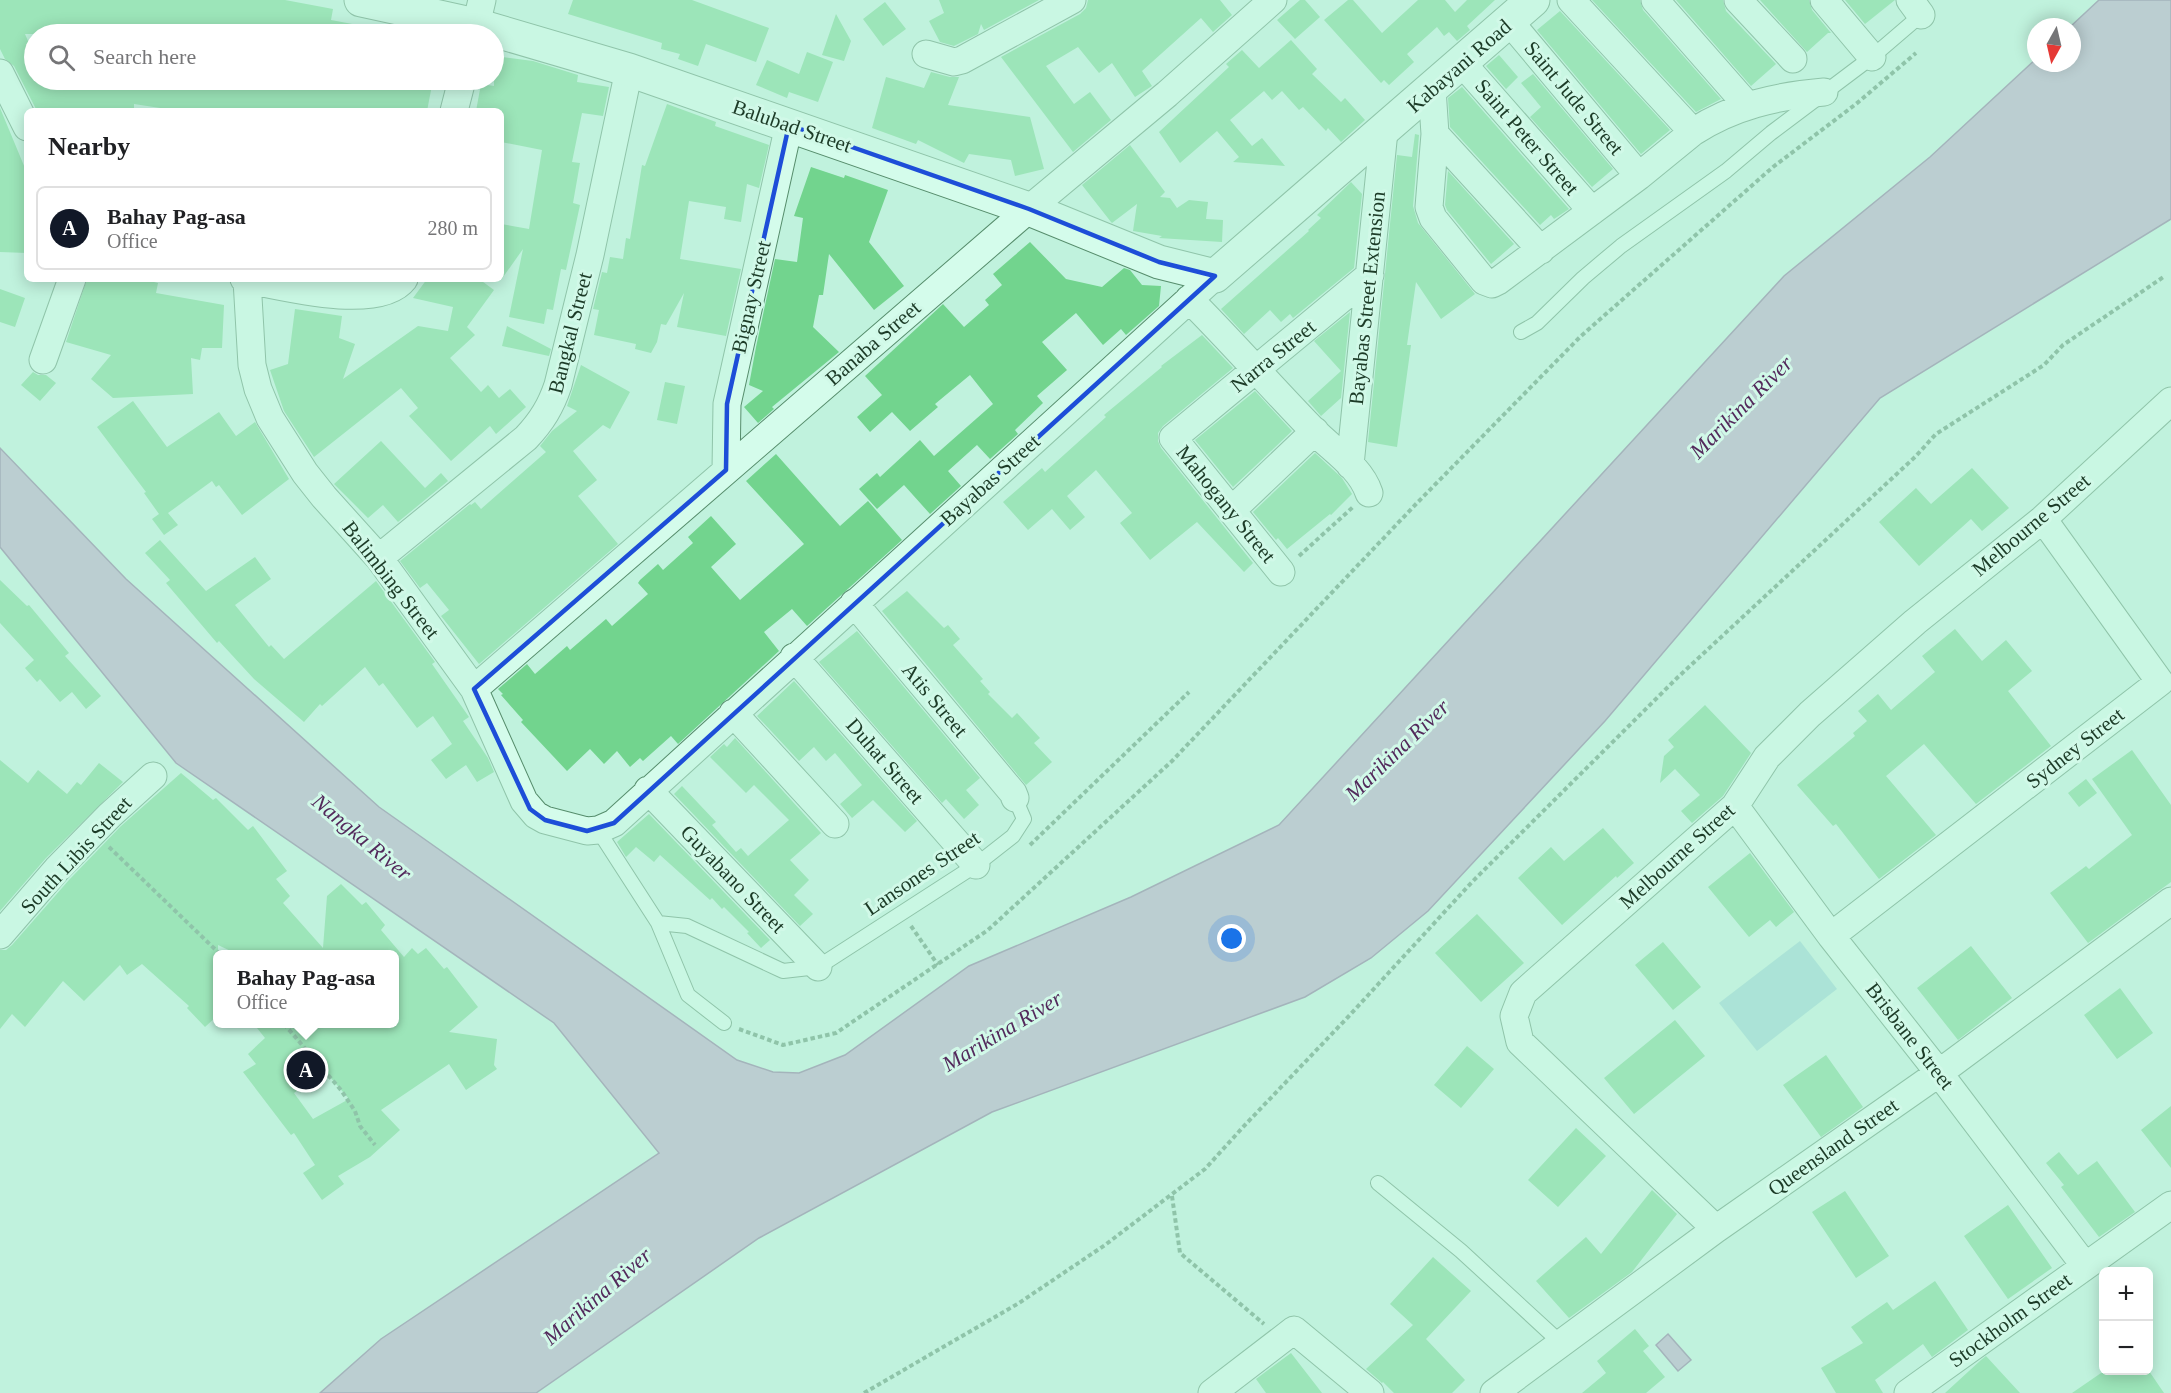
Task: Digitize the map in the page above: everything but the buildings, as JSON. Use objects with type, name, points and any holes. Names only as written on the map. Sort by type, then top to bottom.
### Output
[{"type":"street","name":"Balubad Street","points":[[361,0],[478,20]]},
{"type":"street","points":[[926,54],[954,62],[962,60],[1072,0]]},
{"type":"street","name":"Banaba Street","points":[[474,689],[1029,209],[1167,94],[1273,0]]},
{"type":"street","name":"Kabayani Road","points":[[1384,131],[1533,0]]},
{"type":"street","points":[[1571,0],[1693,132]]},
{"type":"street","points":[[1654,0],[1748,105]]},
{"type":"street","points":[[1738,0],[1793,59]]},
{"type":"street","points":[[1824,0],[1872,57]]},
{"type":"street","name":"Saint Jude Street","points":[[1509,21],[1639,176]]},
{"type":"street","name":"Balubad Street","points":[[504,29],[1029,209],[1159,262],[1215,276]]},
{"type":"street","name":"Saint Peter Street","points":[[1462,63],[1592,211]]},
{"type":"street","name":"Bangkal Street","points":[[379,558],[526,438],[541,422],[551,404],[590,255],[629,70]]},
{"type":"street","points":[[0,73],[24,121]]},
{"type":"street","points":[[1432,89],[1435,134],[1429,190],[1433,218],[1484,281],[1492,284],[1541,250],[1715,117],[1748,105],[1793,95],[1824,92]]},
{"type":"street","points":[[455,108],[459,90]]},
{"type":"street","name":"Bignay Street","points":[[726,470],[727,404],[789,125]]},
{"type":"street","name":"Bayabas Street Extension","points":[[1350,465],[1384,131]]},
{"type":"street","name":"Bayabas Street","points":[[598,830],[614,823],[1189,299],[1384,131]]},
{"type":"street","points":[[1435,134],[1541,250]]},
{"type":"street","name":"Narra Street","points":[[1174,436],[1370,275]]},
{"type":"street","points":[[43,360],[71,282]]},
{"type":"street","name":"Balimbing Street","points":[[245,282],[252,365],[258,389],[270,418],[305,473],[379,558],[474,689],[518,788],[530,809],[545,820],[587,831],[598,830]]},
{"type":"street","points":[[262,282],[339,296],[359,297],[387,291],[400,282]]},
{"type":"street","points":[[1189,299],[1350,465],[1366,484],[1369,493]]},
{"type":"street","name":"Melbourne Street","points":[[1716,1229],[1520,1042],[1514,1016],[1523,993],[1735,806],[1767,757],[1810,714],[1915,622],[2043,519],[2171,401]]},
{"type":"street","points":[[1232,510],[1315,431]]},
{"type":"street","name":"Mahogany Street","points":[[1174,436],[1174,441],[1281,572]]},
{"type":"street","name":"Sydney Street","points":[[1831,936],[2160,682],[2043,519]]},
{"type":"street","name":"Atis Street","points":[[854,603],[1015,798]]},
{"type":"street","name":"Duhat Street","points":[[794,657],[976,865]]},
{"type":"street","points":[[733,713],[835,824]]},
{"type":"street","name":"South Libis Street","points":[[0,935],[57,869],[153,776]]},
{"type":"street","name":"Guyabano Street","points":[[648,790],[818,968]]},
{"type":"street","name":"Brisbane Street","points":[[1735,806],[1831,936],[1939,1073],[2085,1266]]},
{"type":"street","name":"Queensland Street","points":[[1494,1393],[1716,1229],[1939,1073],[2171,901]]},
{"type":"street","name":"Stockholm Street","points":[[1908,1393],[2171,1205]]},
{"type":"street","points":[[1212,1393],[1294,1330],[1370,1393]]},
{"type":"lane","points":[[1521,332],[1537,322],[1583,278],[1622,246],[1726,171],[1771,133],[1872,57],[1918,5]]},
{"type":"lane","name":"Lansones Street","points":[[818,968],[976,865],[1013,836],[1024,819],[1015,798]]},
{"type":"lane","points":[[598,830],[658,923],[688,995],[724,1023]]},
{"type":"lane","points":[[658,923],[687,926],[783,971],[818,968]]},
{"type":"lane","points":[[1378,1183],[1461,1251],[1562,1344]]},
{"type":"path","points":[[724,1023],[783,1046],[836,1033],[988,930],[1172,761],[1416,504],[1581,336],[1773,167],[1864,98],[1916,53]]},
{"type":"path","points":[[864,1393],[1019,1303],[1105,1245],[1205,1169],[1480,874],[1677,678],[1915,457],[1936,434],[2044,366],[2063,345],[2165,276]]},
{"type":"path","points":[[1281,572],[1369,493]]},
{"type":"path","points":[[1022,852],[1190,692]]},
{"type":"path","points":[[94,832],[216,950]]},
{"type":"path","points":[[902,913],[938,965]]},
{"type":"path","points":[[288,1028],[341,1090],[356,1111],[360,1126],[375,1145]]},
{"type":"path","points":[[1172,1196],[1180,1253],[1283,1340]]},
{"type":"highlighted area","points":[[789,125],[1029,209],[1159,262],[1215,276],[614,823],[587,831],[545,820],[530,809],[474,689],[726,470],[727,404]]},
{"type":"shaded area","points":[[1800,941],[1837,989],[1757,1051],[1719,1003]]},
{"type":"water","points":[[2099,0],[2171,0],[2171,219],[1880,398],[1605,721],[1428,911],[1371,958],[1305,997],[992,1112],[759,1238],[536,1393],[320,1393],[381,1339],[659,1153],[554,1023],[176,763],[0,547],[0,448],[126,579],[379,807],[737,1060],[773,1072],[799,1073],[845,1055],[969,966],[1131,897],[1279,825],[1784,276],[1930,157],[2027,67],[2027,72],[2081,72],[2080,18]]},
{"type":"water","points":[[1668,1334],[1691,1360],[1678,1371],[1656,1345]]},
{"type":"place","name":"Bahay Pag-asa","points":[[306,1070]]},
{"type":"water label","name":"Marikina River","points":[[1741,407]]},
{"type":"water label","name":"Marikina River","points":[[1397,750]]},
{"type":"water label","name":"Nangka River","points":[[362,837]]},
{"type":"water label","name":"Marikina River","points":[[1002,1031]]},
{"type":"water label","name":"Marikina River","points":[[597,1296]]}]
